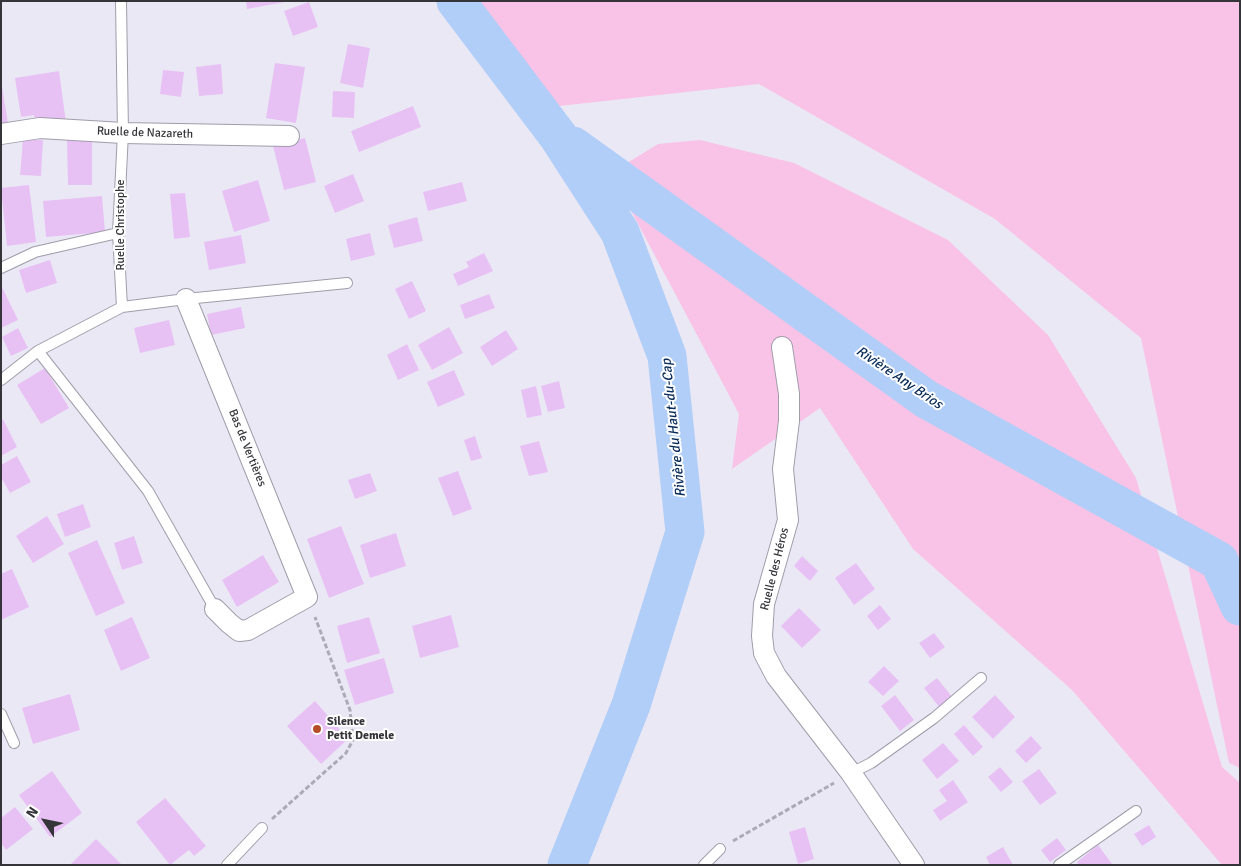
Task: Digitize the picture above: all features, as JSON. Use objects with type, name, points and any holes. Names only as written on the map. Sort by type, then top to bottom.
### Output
[{"type":"street","name":"Ruelle de Nazareth","points":[[1,134],[40,128],[123,133],[289,136]]},
{"type":"street","name":"Bas de Vertières","points":[[186,298],[308,597]]},
{"type":"street","name":"Ruelle des Héros","points":[[782,347],[789,394],[789,421],[783,469],[788,520],[764,604],[762,636],[764,653],[776,676],[851,773],[914,865]]},
{"type":"street","points":[[215,609],[239,630],[248,630],[308,597]]},
{"type":"lane","name":"Ruelle Christophe","points":[[121,1],[123,133],[118,233],[122,307]]},
{"type":"lane","points":[[1,268],[35,252],[118,233]]},
{"type":"lane","points":[[1,380],[38,351],[122,307],[186,298],[347,283]]},
{"type":"lane","points":[[38,351],[148,491],[215,609]]},
{"type":"lane","points":[[851,773],[871,763],[934,718],[981,678]]},
{"type":"lane","points":[[1,714],[14,743]]},
{"type":"lane","points":[[1059,865],[1136,811]]},
{"type":"lane","points":[[227,865],[262,828]]},
{"type":"lane","points":[[704,865],[720,849]]},
{"type":"path","points":[[262,828],[346,753],[352,740],[350,710],[308,597]]},
{"type":"path","points":[[720,849],[851,773]]},
{"type":"shaded area","points":[[464,1],[1240,1],[1240,768],[1229,763],[1141,338],[995,219],[759,84],[559,106],[522,83]]},
{"type":"shaded area","points":[[700,140],[794,163],[948,240],[1048,335],[1136,478],[1222,767],[1240,783],[1240,865],[1222,865],[1072,690],[913,549],[820,408],[732,469],[739,414],[619,188],[627,163],[658,144]]},
{"type":"building","points":[[246,1],[285,1],[285,2],[247,9]]},
{"type":"building","points":[[309,2],[318,27],[293,36],[284,11]]},
{"type":"building","points":[[348,44],[370,48],[363,88],[340,83]]},
{"type":"building","points":[[275,63],[305,67],[296,123],[266,118]]},
{"type":"building","points":[[221,64],[223,94],[199,96],[196,67]]},
{"type":"building","points":[[163,70],[184,72],[181,97],[160,94]]},
{"type":"building","points":[[59,71],[66,123],[36,127],[34,115],[21,117],[15,78]]},
{"type":"building","points":[[1,87],[8,123],[1,124]]},
{"type":"building","points":[[333,91],[355,92],[354,118],[332,117]]},
{"type":"building","points":[[413,106],[421,127],[359,152],[351,131]]},
{"type":"building","points":[[305,138],[316,182],[284,190],[273,146]]},
{"type":"building","points":[[23,139],[43,140],[41,176],[20,175]]},
{"type":"building","points":[[67,140],[92,140],[92,185],[68,185]]},
{"type":"building","points":[[353,174],[364,201],[335,213],[324,186]]},
{"type":"building","points":[[258,180],[270,221],[234,232],[222,191]]},
{"type":"building","points":[[462,182],[467,201],[428,211],[423,192]]},
{"type":"building","points":[[29,185],[36,242],[7,246],[1,188]]},
{"type":"building","points":[[185,193],[190,237],[174,239],[170,194]]},
{"type":"building","points":[[102,196],[105,232],[46,237],[43,201]]},
{"type":"building","points":[[417,217],[423,241],[394,248],[388,225]]},
{"type":"building","points":[[370,233],[375,255],[351,261],[346,239]]},
{"type":"building","points":[[241,235],[246,263],[209,270],[204,242]]},
{"type":"building","points":[[484,253],[493,271],[458,286],[453,274],[469,267],[466,262]]},
{"type":"building","points":[[50,260],[57,283],[26,293],[19,270]]},
{"type":"building","points":[[412,281],[426,311],[409,319],[395,289]]},
{"type":"building","points":[[1,285],[18,320],[1,328]]},
{"type":"building","points":[[489,294],[495,308],[465,319],[460,305]]},
{"type":"building","points":[[241,307],[245,328],[211,335],[207,314]]},
{"type":"building","points":[[169,320],[175,345],[140,353],[134,328]]},
{"type":"building","points":[[449,327],[463,353],[432,370],[418,345]]},
{"type":"building","points":[[18,328],[28,348],[11,356],[2,337]]},
{"type":"building","points":[[506,330],[518,349],[492,366],[480,347]]},
{"type":"building","points":[[407,344],[419,370],[398,380],[387,355]]},
{"type":"building","points":[[45,368],[69,408],[41,424],[17,385]]},
{"type":"building","points":[[454,370],[465,395],[438,407],[427,382]]},
{"type":"building","points":[[559,381],[565,408],[548,412],[541,386]]},
{"type":"building","points":[[536,386],[542,415],[527,418],[521,390]]},
{"type":"building","points":[[3,419],[17,447],[1,456],[1,420]]},
{"type":"building","points":[[475,436],[482,458],[471,461],[464,440]]},
{"type":"building","points":[[539,441],[548,472],[529,476],[520,446]]},
{"type":"building","points":[[17,456],[31,482],[10,493],[1,477],[1,465]]},
{"type":"building","points":[[458,471],[472,509],[453,516],[438,478]]},
{"type":"building","points":[[370,473],[377,491],[355,499],[348,480]]},
{"type":"building","points":[[83,504],[91,527],[65,537],[57,514]]},
{"type":"building","points":[[47,516],[64,544],[33,563],[16,536]]},
{"type":"building","points":[[341,526],[364,584],[329,598],[307,539]]},
{"type":"building","points":[[396,533],[406,566],[370,578],[360,545]]},
{"type":"building","points":[[134,536],[143,563],[122,570],[114,543]]},
{"type":"building","points":[[97,540],[125,603],[96,616],[68,553]]},
{"type":"building","points":[[263,555],[279,582],[237,607],[222,580]]},
{"type":"building","points":[[802,556],[818,571],[810,581],[794,566]]},
{"type":"building","points":[[856,563],[875,589],[854,605],[835,578]]},
{"type":"building","points":[[12,569],[29,607],[1,620],[1,574]]},
{"type":"building","points":[[880,605],[891,619],[878,630],[867,616]]},
{"type":"building","points":[[799,608],[821,630],[802,648],[781,626]]},
{"type":"building","points":[[451,615],[459,647],[420,658],[412,626]]},
{"type":"building","points":[[132,617],[150,658],[121,671],[104,630]]},
{"type":"building","points":[[369,617],[380,653],[347,663],[337,626]]},
{"type":"building","points":[[934,633],[945,647],[930,658],[919,643]]},
{"type":"building","points":[[384,658],[394,693],[355,705],[344,670]]},
{"type":"building","points":[[884,666],[899,681],[883,696],[868,682]]},
{"type":"building","points":[[937,678],[953,698],[940,708],[924,688]]},
{"type":"building","points":[[70,694],[80,730],[33,744],[22,708]]},
{"type":"building","points":[[895,695],[914,720],[900,731],[881,706]]},
{"type":"building","points":[[995,695],[1015,717],[993,739],[972,717]]},
{"type":"building","points":[[315,701],[348,739],[321,764],[287,726]]},
{"type":"building","points":[[964,725],[983,747],[973,756],[954,734]]},
{"type":"building","points":[[1031,736],[1042,748],[1026,763],[1015,751]]},
{"type":"building","points":[[943,743],[959,761],[937,779],[922,760]]},
{"type":"building","points":[[1000,767],[1013,782],[1001,792],[988,777]]},
{"type":"building","points":[[1039,769],[1057,793],[1040,805],[1022,781]]},
{"type":"building","points":[[52,771],[82,813],[50,837],[19,795]]},
{"type":"building","points":[[953,780],[968,802],[940,821],[933,810],[947,801],[939,790]]},
{"type":"building","points":[[165,798],[206,846],[194,856],[189,850],[170,865],[136,822]]},
{"type":"building","points":[[15,807],[33,829],[6,850],[1,843],[1,818]]},
{"type":"building","points":[[1149,825],[1156,837],[1142,846],[1134,834]]},
{"type":"building","points":[[805,827],[814,859],[798,864],[789,832]]},
{"type":"building","points":[[1057,838],[1066,850],[1050,862],[1041,850]]},
{"type":"building","points":[[96,839],[122,865],[70,865]]},
{"type":"building","points":[[1098,845],[1112,864],[1079,865],[1077,862]]},
{"type":"building","points":[[1003,847],[1013,865],[990,865],[986,857]]},
{"type":"waterway","name":"Rivière du Haut-du-Cap","points":[[456,1],[558,136],[620,232],[667,356],[685,532],[631,705],[567,865]]},
{"type":"waterway","name":"Rivière Any Brios","points":[[573,146],[926,399],[1219,561],[1240,606]]},
{"type":"place","name":"Silence Petit Demele","points":[[317,729]]}]
